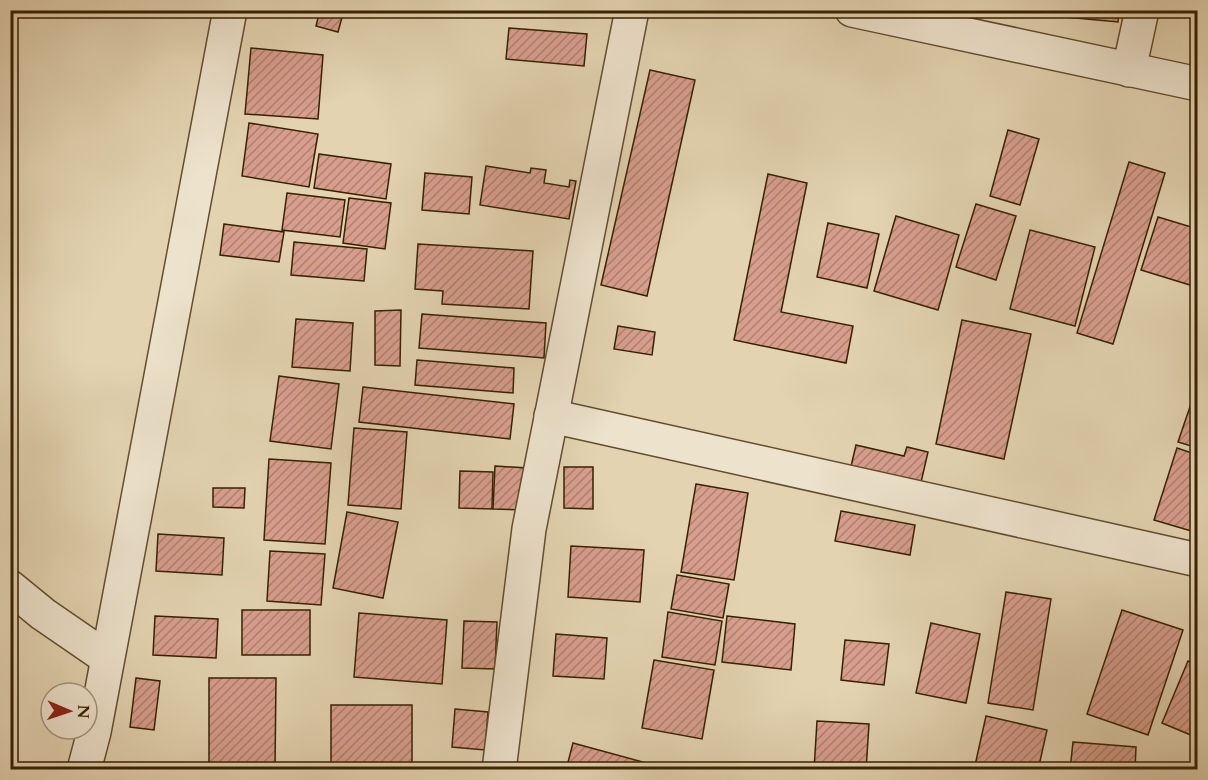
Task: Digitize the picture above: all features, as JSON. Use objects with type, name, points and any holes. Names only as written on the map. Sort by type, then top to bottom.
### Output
[{"type":"street","points":[[84,770],[94,732],[230,10]]},
{"type":"street","points":[[500,770],[530,529],[632,10]]},
{"type":"street","points":[[852,10],[1197,84]]},
{"type":"street","points":[[1129,70],[1142,10]]},
{"type":"street","points":[[551,416],[1197,560]]},
{"type":"street","points":[[10,587],[43,614],[107,658]]},
{"type":"building","points":[[320,10],[344,10],[338,32],[316,26]]},
{"type":"building","points":[[979,10],[1007,10],[1007,17],[979,16]]},
{"type":"building","points":[[1033,10],[1072,12],[1072,10],[1119,10],[1118,22],[1033,14]]},
{"type":"building","points":[[509,28],[587,34],[584,66],[506,59]]},
{"type":"building","points":[[251,48],[323,55],[318,119],[245,114]]},
{"type":"building","points":[[650,70],[695,80],[647,296],[601,285]]},
{"type":"building","points":[[249,123],[318,134],[309,187],[242,176]]},
{"type":"building","points":[[1008,130],[1039,139],[1020,205],[990,196]]},
{"type":"building","points":[[319,154],[391,164],[386,199],[314,188]]},
{"type":"building","points":[[1129,162],[1165,173],[1113,344],[1077,333]]},
{"type":"building","points":[[486,166],[530,173],[531,168],[546,170],[544,183],[569,187],[570,180],[576,181],[569,219],[480,205]]},
{"type":"building","points":[[425,173],[472,177],[469,214],[422,210]]},
{"type":"building","points":[[768,174],[807,183],[781,312],[853,326],[846,363],[734,340]]},
{"type":"building","points":[[287,193],[345,200],[340,237],[282,230]]},
{"type":"building","points":[[349,198],[391,203],[385,249],[343,243]]},
{"type":"building","points":[[976,204],[1016,216],[996,280],[956,267]]},
{"type":"building","points":[[896,216],[959,235],[938,310],[874,291]]},
{"type":"building","points":[[1158,217],[1198,229],[1198,262],[1190,285],[1141,270]]},
{"type":"building","points":[[828,223],[879,234],[867,288],[817,277]]},
{"type":"building","points":[[224,224],[284,232],[279,262],[220,255]]},
{"type":"building","points":[[1030,230],[1095,247],[1075,326],[1010,309]]},
{"type":"building","points":[[294,242],[367,249],[364,281],[291,275]]},
{"type":"building","points":[[418,244],[533,251],[529,309],[442,304],[443,291],[415,289]]},
{"type":"building","points":[[401,310],[400,366],[375,365],[375,311]]},
{"type":"building","points":[[422,314],[546,323],[544,358],[419,348]]},
{"type":"building","points":[[296,319],[353,323],[350,371],[292,367]]},
{"type":"building","points":[[962,320],[1031,334],[1004,459],[936,444]]},
{"type":"building","points":[[618,326],[655,332],[652,355],[614,349]]},
{"type":"building","points":[[417,360],[514,368],[513,393],[415,385]]},
{"type":"building","points":[[279,376],[339,384],[331,449],[270,441]]},
{"type":"building","points":[[363,387],[514,404],[510,439],[359,422]]},
{"type":"building","points":[[1194,395],[1198,396],[1198,448],[1178,442]]},
{"type":"building","points":[[354,428],[407,432],[401,509],[348,505]]},
{"type":"building","points":[[856,445],[904,456],[907,447],[928,452],[919,491],[849,475]]},
{"type":"building","points":[[1177,448],[1198,455],[1198,533],[1154,520]]},
{"type":"building","points":[[269,459],[331,463],[325,544],[264,540]]},
{"type":"building","points":[[495,466],[528,468],[526,510],[493,509]]},
{"type":"building","points":[[564,467],[593,467],[593,509],[564,508]]},
{"type":"building","points":[[460,471],[493,472],[492,509],[459,508]]},
{"type":"building","points":[[696,484],[748,493],[734,580],[681,572]]},
{"type":"building","points":[[213,488],[245,488],[244,508],[213,507]]},
{"type":"building","points":[[841,511],[915,525],[910,555],[835,541]]},
{"type":"building","points":[[347,512],[398,522],[383,598],[333,588]]},
{"type":"building","points":[[158,534],[224,538],[222,575],[156,571]]},
{"type":"building","points":[[571,546],[644,550],[640,602],[568,597]]},
{"type":"building","points":[[270,551],[325,554],[321,605],[267,601]]},
{"type":"building","points":[[677,575],[729,584],[723,618],[671,609]]},
{"type":"building","points":[[1006,592],[1051,599],[1033,710],[988,703]]},
{"type":"building","points":[[242,610],[310,610],[310,655],[242,655]]},
{"type":"building","points":[[1122,610],[1183,630],[1148,735],[1087,714]]},
{"type":"building","points":[[668,612],[722,621],[715,665],[662,657]]},
{"type":"building","points":[[359,613],[447,620],[442,684],[354,677]]},
{"type":"building","points":[[155,616],[218,619],[216,658],[153,655]]},
{"type":"building","points":[[727,616],[795,624],[791,670],[722,662]]},
{"type":"building","points":[[464,621],[497,622],[495,669],[462,668]]},
{"type":"building","points":[[931,623],[980,634],[966,703],[916,693]]},
{"type":"building","points":[[556,634],[607,638],[604,679],[553,676]]},
{"type":"building","points":[[845,640],[889,644],[884,685],[841,680]]},
{"type":"building","points":[[654,660],[714,670],[702,739],[642,728]]},
{"type":"building","points":[[1188,661],[1198,665],[1198,738],[1162,723]]},
{"type":"building","points":[[136,678],[160,681],[154,730],[130,727]]},
{"type":"building","points":[[209,678],[276,678],[275,770],[209,770]]},
{"type":"building","points":[[331,705],[412,705],[412,768],[331,769]]},
{"type":"building","points":[[455,709],[488,712],[485,750],[452,747]]},
{"type":"building","points":[[986,716],[1047,730],[1038,770],[974,770]]},
{"type":"building","points":[[817,721],[869,724],[866,770],[814,770]]},
{"type":"building","points":[[1073,742],[1136,747],[1135,770],[1070,770]]},
{"type":"building","points":[[573,743],[672,770],[566,770]]}]
